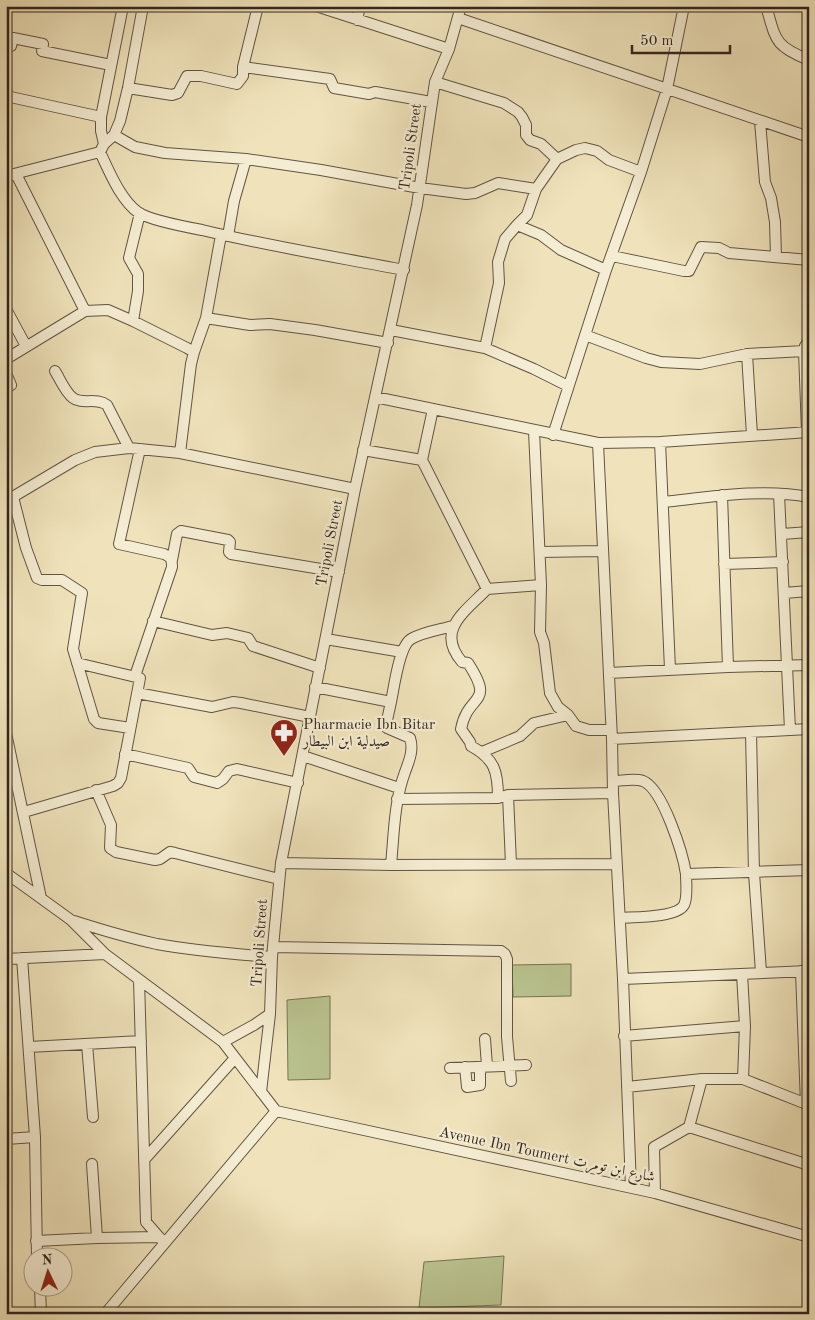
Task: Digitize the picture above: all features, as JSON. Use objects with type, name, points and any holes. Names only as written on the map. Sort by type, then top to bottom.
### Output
[{"type":"street","points":[[123,6],[101,117],[102,148],[112,178],[124,196],[140,213],[173,224],[225,236],[404,270]]},
{"type":"street","points":[[128,88],[172,95],[178,93],[187,76],[201,76],[237,84],[243,76],[243,67],[258,6]]},
{"type":"street","points":[[316,6],[449,49]]},
{"type":"street","points":[[357,20],[360,6]]},
{"type":"street","name":"Tripoli Street","points":[[261,1092],[270,1014],[279,879],[355,489],[404,270],[420,188],[434,82],[449,49],[461,6]]},
{"type":"street","points":[[553,435],[606,270],[668,89],[684,6]]},
{"type":"street","points":[[766,6],[775,34],[783,47],[809,60]]},
{"type":"street","points":[[85,310],[11,175],[102,148],[114,135],[120,121],[128,88],[140,7]]},
{"type":"street","points":[[458,18],[809,137]]},
{"type":"street","points":[[6,45],[11,46],[13,38],[43,44],[42,52],[111,65]]},
{"type":"street","points":[[243,67],[330,79],[334,88],[369,94],[375,92],[431,102]]},
{"type":"street","points":[[434,82],[512,107],[526,124],[526,135],[530,140],[540,144],[557,159]]},
{"type":"street","points":[[6,96],[101,117]]},
{"type":"street","points":[[760,121],[765,182],[771,198],[774,216],[776,257]]},
{"type":"street","points":[[114,135],[135,147],[165,153],[246,159],[466,194],[475,193],[498,183],[536,189]]},
{"type":"street","points":[[485,348],[499,283],[498,262],[505,240],[527,215],[536,189],[557,159],[585,148],[597,150],[608,160],[641,172]]},
{"type":"street","points":[[180,453],[191,364],[206,318],[225,236],[246,159]]},
{"type":"street","points":[[133,321],[138,291],[138,274],[129,258],[140,213]]},
{"type":"street","points":[[517,225],[541,235],[561,250],[606,270]]},
{"type":"street","points":[[612,256],[684,272],[689,270],[701,247],[719,248],[729,253],[809,260]]},
{"type":"street","points":[[6,309],[26,346]]},
{"type":"street","points":[[6,359],[85,310],[108,310],[194,352]]},
{"type":"street","points":[[206,318],[250,325],[270,324],[315,330],[388,343]]},
{"type":"street","points":[[391,330],[485,348],[534,368],[568,386]]},
{"type":"street","points":[[585,335],[661,362],[700,364],[747,354],[804,351]]},
{"type":"street","points":[[375,397],[598,443],[660,442],[808,432],[804,351],[809,341]]},
{"type":"street","points":[[747,354],[752,435]]},
{"type":"street","points":[[55,371],[73,398],[78,400],[95,400],[107,405],[134,448],[119,544],[164,554],[172,560]]},
{"type":"street","points":[[6,372],[11,385],[6,388]]},
{"type":"street","points":[[433,409],[422,460],[487,588]]},
{"type":"street","points":[[534,431],[541,585],[540,632],[544,643],[550,693],[558,707],[568,715],[576,726],[612,734],[751,732],[809,729]]},
{"type":"street","points":[[660,442],[670,669]]},
{"type":"street","points":[[598,443],[631,1187]]},
{"type":"street","points":[[130,728],[96,721],[73,645],[82,593],[62,580],[42,580],[37,578],[9,499],[75,460],[95,452],[134,448],[180,453],[355,489]]},
{"type":"street","points":[[363,450],[422,460]]},
{"type":"street","points":[[664,502],[722,495],[779,494],[809,497]]},
{"type":"street","points":[[779,494],[790,730]]},
{"type":"street","points":[[722,495],[728,667]]},
{"type":"street","points":[[134,676],[172,567],[177,534],[181,531],[228,540],[230,542],[229,552],[231,554],[339,572]]},
{"type":"street","points":[[782,534],[809,532]]},
{"type":"street","points":[[540,552],[602,551]]},
{"type":"street","points":[[724,564],[783,562]]},
{"type":"street","points":[[511,864],[503,797],[498,778],[489,760],[482,752],[471,746],[461,729],[462,720],[467,710],[478,699],[481,691],[476,676],[468,663],[462,662],[454,652],[450,639],[453,626],[487,588],[541,585]]},
{"type":"street","points":[[784,593],[809,591]]},
{"type":"street","points":[[153,621],[212,635],[228,633],[248,638],[253,646],[320,668]]},
{"type":"street","points":[[391,865],[397,799],[411,754],[411,742],[408,736],[387,728],[386,725],[402,652],[410,639],[453,626]]},
{"type":"street","points":[[326,639],[402,652]]},
{"type":"street","points":[[24,812],[113,786],[121,778],[140,678],[77,663]]},
{"type":"street","points":[[609,673],[809,664]]},
{"type":"street","points":[[315,687],[391,702]]},
{"type":"street","points":[[137,693],[212,707],[226,703],[241,703],[310,717]]},
{"type":"street","points":[[482,752],[520,736],[534,723],[568,715]]},
{"type":"street","points":[[751,732],[754,873],[760,972]]},
{"type":"street","points":[[6,733],[41,898]]},
{"type":"street","points":[[125,754],[188,768],[194,777],[217,783],[229,771],[237,769],[298,783]]},
{"type":"street","points":[[303,756],[399,788]]},
{"type":"street","points":[[613,782],[641,780],[652,787],[672,824],[684,860],[686,874],[686,898],[684,905],[680,909],[674,913],[620,918]]},
{"type":"street","points":[[96,790],[111,825],[110,848],[116,852],[155,860],[160,860],[170,852],[279,879]]},
{"type":"street","points":[[397,799],[612,792]]},
{"type":"street","points":[[282,863],[391,865],[616,864]]},
{"type":"street","points":[[686,874],[809,870]]},
{"type":"street","points":[[6,873],[71,920],[105,954],[223,1042],[276,1111],[162,1240],[105,1314]]},
{"type":"street","points":[[71,920],[119,935],[157,944],[213,952],[501,951],[506,954],[507,959],[507,1037],[511,1081]]},
{"type":"street","points":[[6,959],[105,954]]},
{"type":"street","points":[[22,958],[35,1137],[37,1248]]},
{"type":"street","points":[[623,979],[805,971],[808,1104],[743,1079],[702,1079],[627,1086]]},
{"type":"street","points":[[742,974],[745,1026],[743,1079]]},
{"type":"street","points":[[140,980],[146,1222],[162,1240]]},
{"type":"street","points":[[223,1042],[270,1014]]},
{"type":"street","points":[[624,1036],[745,1026]]},
{"type":"street","points":[[465,1067],[467,1086],[480,1085],[484,1067],[485,1039]]},
{"type":"street","points":[[29,1047],[141,1041]]},
{"type":"street","points":[[87,1044],[93,1117]]},
{"type":"street","points":[[144,1160],[235,1058]]},
{"type":"street","points":[[450,1068],[526,1065]]},
{"type":"street","points":[[655,1193],[654,1147],[689,1127],[702,1079]]},
{"type":"street","name":"Avenue Ibn Toumert شارع ابن تومرت","points":[[276,1111],[631,1187],[809,1237]]},
{"type":"street","points":[[689,1127],[809,1165]]},
{"type":"street","points":[[6,1139],[35,1137]]},
{"type":"street","points":[[92,1164],[97,1238]]},
{"type":"street","points":[[36,1241],[97,1238],[162,1240]]},
{"type":"street","points":[[41,1298],[42,1314]]},
{"type":"green space","points":[[571,964],[571,996],[513,997],[512,965]]},
{"type":"green space","points":[[330,996],[330,1079],[288,1080],[287,1000]]},
{"type":"green space","points":[[504,1256],[501,1305],[419,1308],[424,1262]]},
{"type":"place","name":"Pharmacie Ibn Bitar صيدلية ابن البيطار","points":[[284,757]]}]
